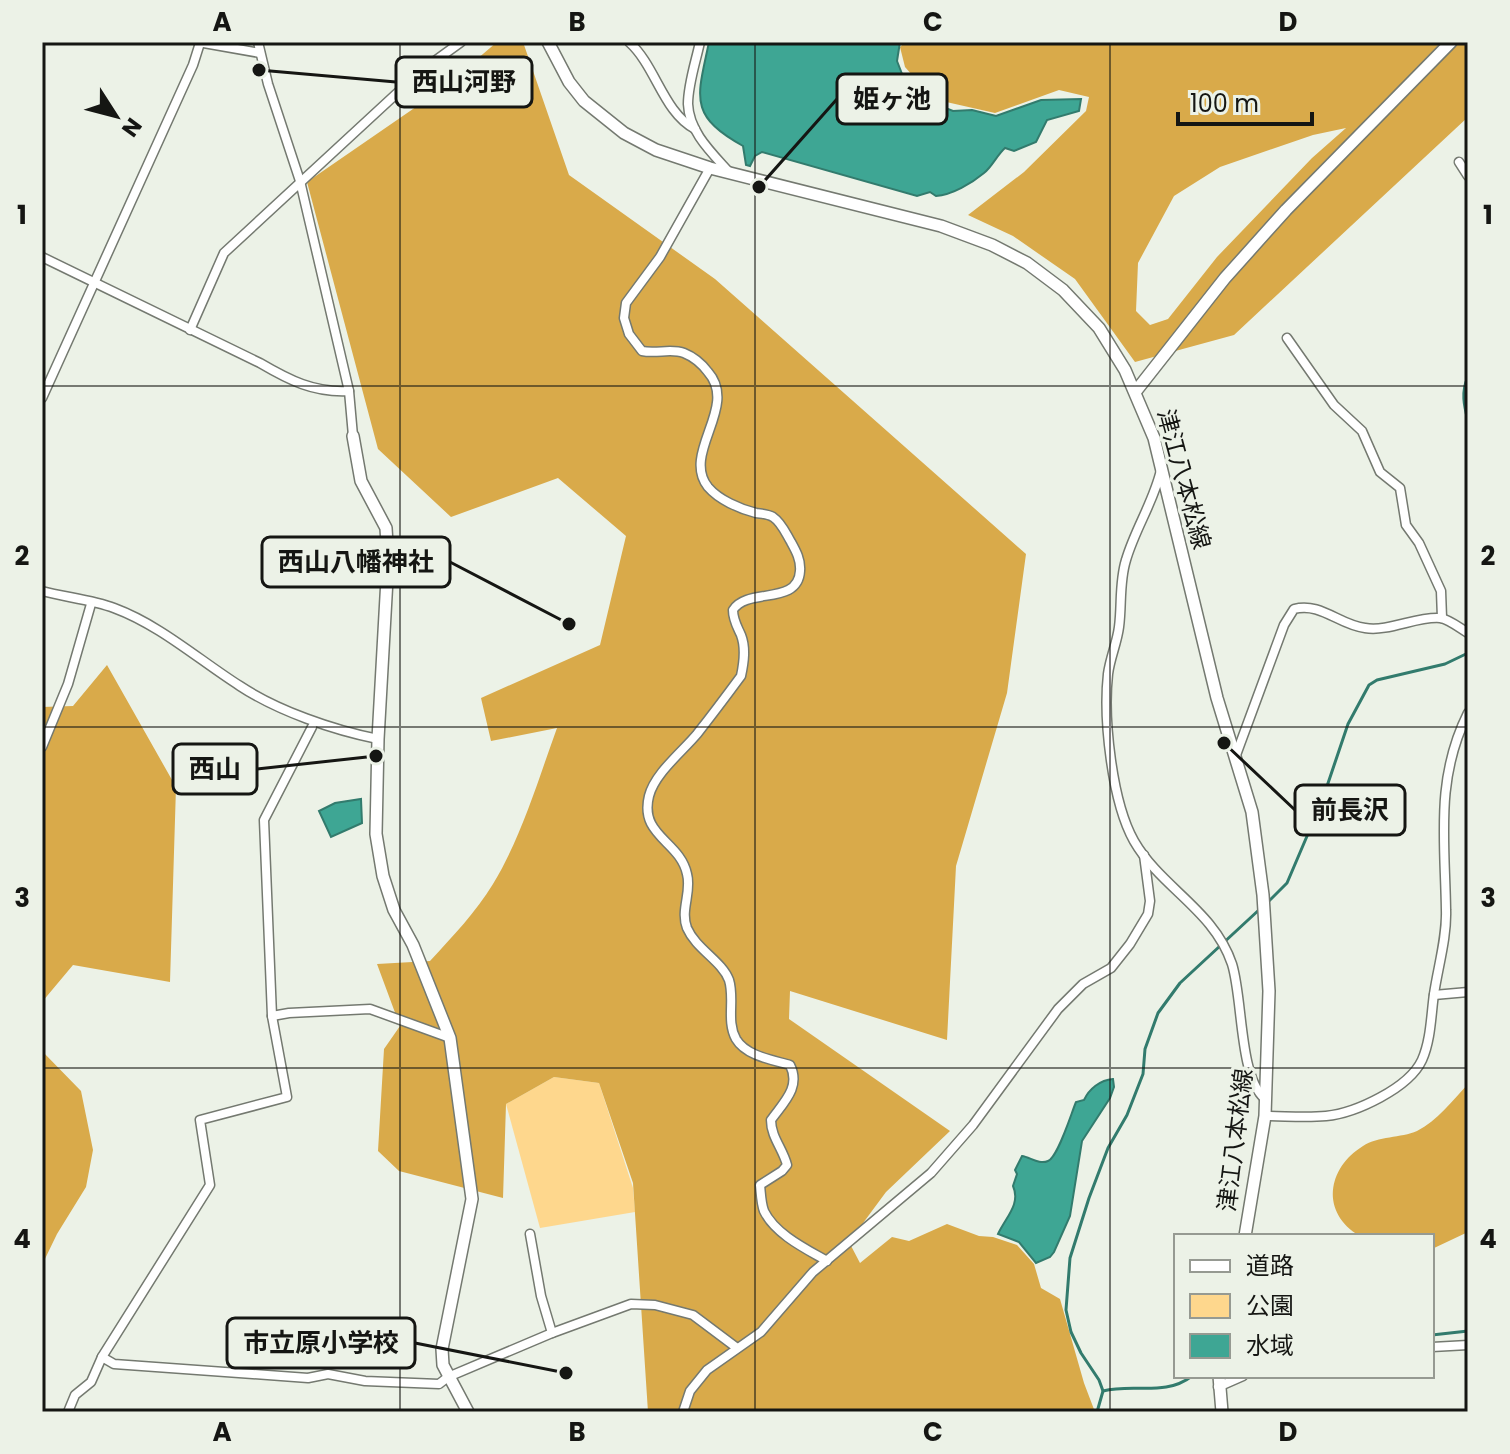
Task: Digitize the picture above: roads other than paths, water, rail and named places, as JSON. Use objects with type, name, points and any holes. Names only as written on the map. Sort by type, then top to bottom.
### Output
[{"type":"main road","name":"津江八本松線","points":[[548,42],[569,82],[594,111],[624,133],[656,150],[710,168],[941,226],[992,245],[1027,263],[1063,290],[1099,328],[1136,391],[1154,438],[1217,698],[1252,812],[1263,895],[1269,991],[1265,1116],[1245,1234]]},
{"type":"main road","points":[[1136,391],[1225,278],[1286,210],[1451,42]]},
{"type":"main road","points":[[353,436],[361,481],[386,528],[386,620],[378,739],[376,834],[383,876],[394,910],[413,945],[450,1038],[472,1199],[442,1349],[443,1365],[468,1412]]},
{"type":"main road","points":[[1218,1381],[1222,1412]]},
{"type":"street","points":[[258,42],[268,84],[300,181],[349,391],[353,436]]},
{"type":"street","points":[[190,330],[224,253],[421,71],[461,42]]},
{"type":"street","points":[[629,42],[649,65],[683,123],[695,129]]},
{"type":"street","points":[[700,42],[688,104],[703,144],[730,173]]},
{"type":"street","points":[[42,398],[199,43],[260,53]]},
{"type":"street","points":[[1459,162],[1468,176]]},
{"type":"street","points":[[710,168],[660,257],[626,303],[624,318],[629,334],[642,351],[682,352],[701,364],[716,381],[719,398],[702,460],[703,476],[709,488],[736,506],[770,515],[777,520],[799,556],[801,569],[799,579],[791,588],[779,594],[743,599],[733,610],[733,620],[743,639],[745,653],[741,676],[655,784],[647,807],[648,821],[678,855],[687,873],[684,914],[687,927],[696,944],[726,974],[730,983],[731,1020],[736,1039],[741,1046],[761,1057],[790,1065],[795,1074],[794,1088],[771,1120],[773,1135],[785,1155],[787,1165],[760,1185],[762,1202],[765,1214],[781,1230],[827,1261]]},
{"type":"street","points":[[42,257],[260,363],[294,383],[332,392],[349,391]]},
{"type":"street","points":[[1287,338],[1334,405],[1362,431],[1380,472],[1400,488],[1406,525],[1419,543],[1441,591],[1442,618]]},
{"type":"street","points":[[1161,468],[1125,562],[1117,640],[1108,674],[1109,724],[1118,805],[1134,841],[1144,855],[1219,935],[1235,978],[1249,1074],[1264,1098]]},
{"type":"street","points":[[42,591],[112,607],[144,623],[244,689],[303,716],[378,739]]},
{"type":"street","points":[[42,747],[68,684],[91,604]]},
{"type":"street","points":[[1236,755],[1284,625],[1294,609],[1304,606],[1314,608],[1348,625],[1368,629],[1442,618],[1468,633]]},
{"type":"street","points":[[1265,1116],[1328,1116],[1375,1100],[1399,1086],[1424,1056],[1446,919],[1444,788],[1455,744],[1468,713]]},
{"type":"street","points":[[68,1412],[75,1395],[91,1382],[102,1357],[210,1185],[200,1120],[287,1097],[272,1016],[264,820],[312,727]]},
{"type":"street","points":[[683,1412],[690,1391],[707,1370],[772,1322],[813,1272],[941,1162],[973,1125],[1058,1009],[1083,984],[1111,968],[1148,914],[1150,901],[1144,855]]},
{"type":"street","points":[[1434,995],[1468,992]]},
{"type":"street","points":[[272,1016],[370,1009],[450,1038]]},
{"type":"street","points":[[530,1234],[541,1296],[552,1333]]},
{"type":"street","points":[[102,1357],[114,1364],[308,1378],[328,1374],[365,1381],[439,1384],[448,1377],[604,1312],[642,1303],[693,1315],[737,1348]]},
{"type":"street","points":[[1434,1347],[1468,1345]]},
{"type":"water","points":[[709,42],[900,42],[897,61],[904,79],[933,103],[953,111],[972,110],[996,116],[1041,100],[1081,99],[1079,111],[1047,120],[1036,142],[1014,151],[1005,148],[979,177],[962,188],[942,195],[936,196],[930,192],[917,196],[762,152],[755,156],[750,166],[746,165],[743,146],[713,124],[701,103],[700,90]]},
{"type":"water","points":[[361,799],[362,823],[331,837],[319,811],[335,803]]},
{"type":"water","points":[[1113,1079],[1110,1098],[1082,1141],[1070,1216],[1054,1252],[1036,1263],[1019,1242],[998,1234],[1014,1205],[1015,1170],[1022,1156],[1041,1162],[1052,1158],[1076,1102],[1084,1100],[1099,1083]]},
{"type":"waterway","points":[[1468,377],[1464,393],[1468,421]]},
{"type":"waterway","points":[[1267,903],[1287,883],[1322,801],[1348,724],[1369,685],[1377,680],[1445,664],[1468,653]]},
{"type":"waterway","points":[[1097,1412],[1103,1391],[1071,1332],[1066,1310],[1070,1258],[1089,1198],[1108,1148],[1127,1115],[1143,1074],[1145,1049],[1158,1013],[1180,983],[1261,908]]},
{"type":"waterway","points":[[1434,1335],[1468,1331]]},
{"type":"waterway","points":[[1103,1391],[1160,1388],[1189,1378]]},
{"type":"place","name":"西山河野","points":[[259,70]]},
{"type":"place","name":"姫ヶ池","points":[[759,187]]},
{"type":"place","name":"西山八幡神社","points":[[569,624]]},
{"type":"place","name":"前長沢","points":[[1224,743]]},
{"type":"place","name":"西山","points":[[376,756]]},
{"type":"place","name":"市立原小学校","points":[[566,1373]]}]
